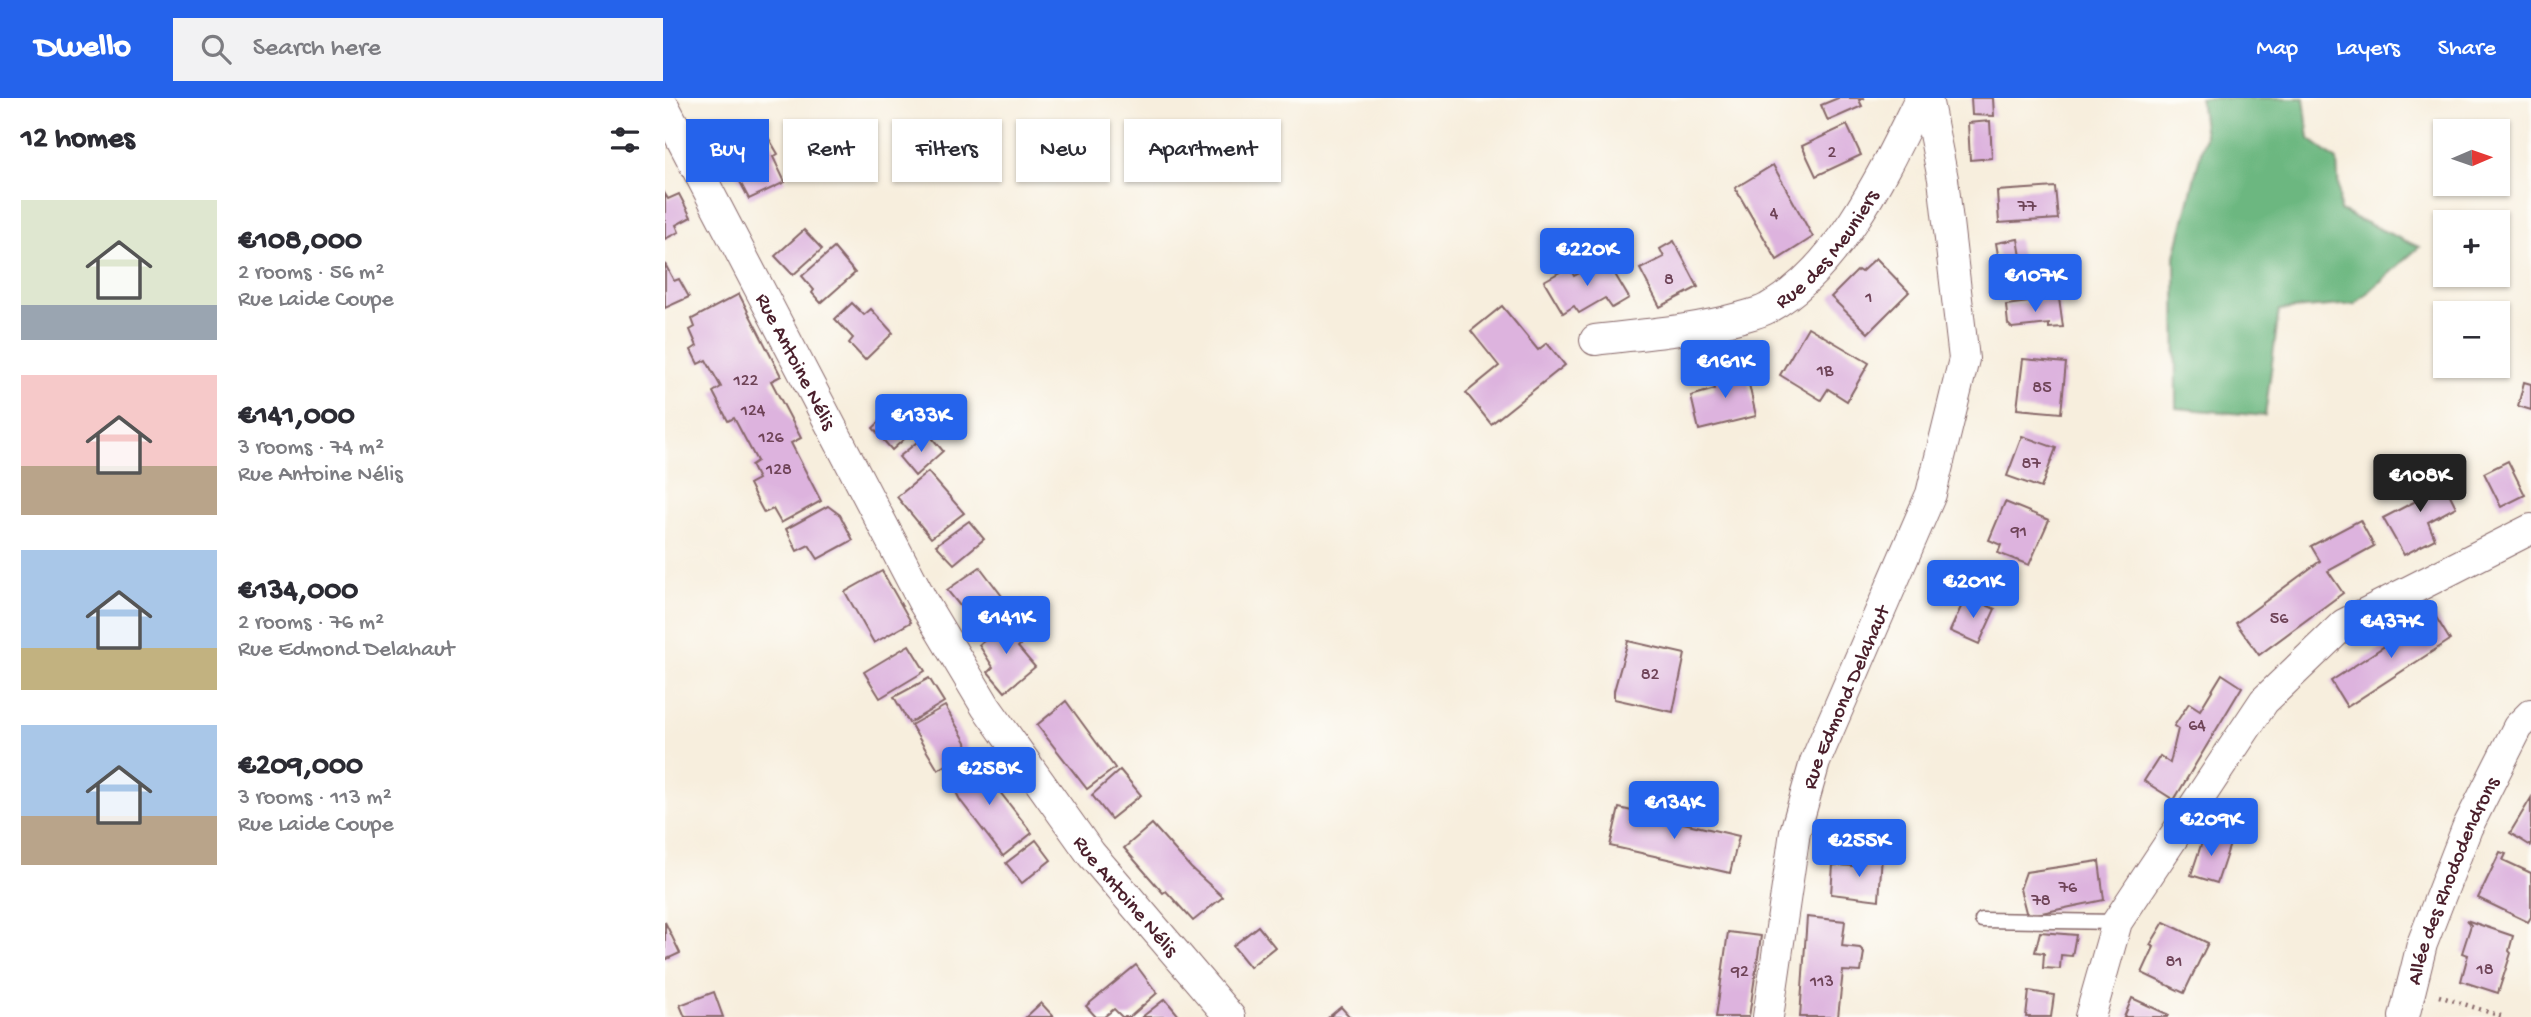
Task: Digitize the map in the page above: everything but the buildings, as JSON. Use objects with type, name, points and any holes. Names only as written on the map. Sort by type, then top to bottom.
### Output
[{"type":"street","name":"Rue des Meuniers","points":[[1595,340],[1708,326],[1755,313],[1767,309],[1811,277],[1882,175],[1920,98]]},
{"type":"street","name":"Rue Edmond Delahaut","points":[[1768,1017],[1795,832],[1815,762],[1931,494],[1964,359],[1943,179],[1927,98]]},
{"type":"street","name":"Rue Antoine Nélis","points":[[665,108],[923,602],[986,707],[1091,854],[1230,1017]]},
{"type":"street","points":[[2089,1017],[2117,922],[2264,701],[2344,624],[2531,529]]},
{"type":"street","name":"Allée des Rhododendrons","points":[[2404,1017],[2423,944],[2467,828],[2518,727],[2531,714]]},
{"type":"lane","points":[[1982,920],[2117,922]]},
{"type":"path","points":[[2412,987],[2504,1017]]},
{"type":"green space","points":[[2200,98],[2304,98],[2309,139],[2337,160],[2340,211],[2419,247],[2355,304],[2279,310],[2265,416],[2176,408],[2175,256],[2205,136]]}]
